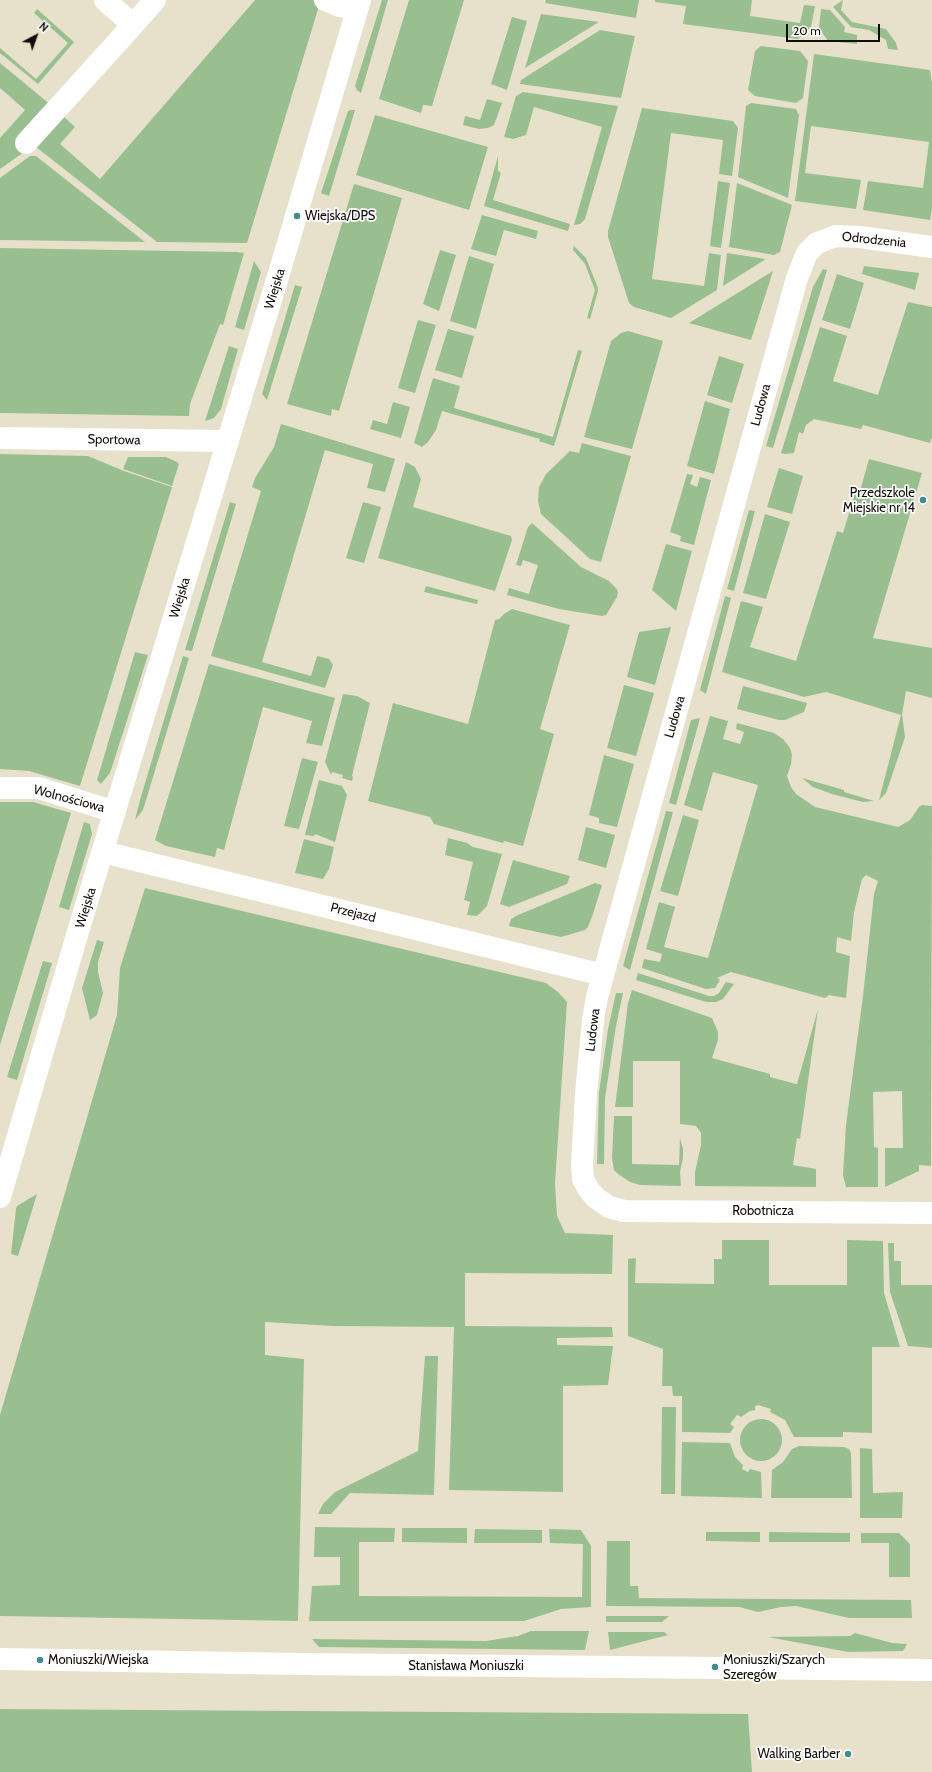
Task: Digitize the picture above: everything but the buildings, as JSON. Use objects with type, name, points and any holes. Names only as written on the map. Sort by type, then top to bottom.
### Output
[{"type":"street","points":[[105,0],[133,25]]},
{"type":"street","points":[[26,144],[155,0]]},
{"type":"street","points":[[325,0],[339,6],[358,5]]},
{"type":"street","name":"Wiejska","points":[[0,1197],[115,812],[332,100],[358,5]]},
{"type":"street","name":"Odrodzenia","points":[[817,243],[836,236],[860,237],[932,247]]},
{"type":"street","name":"Ludowa","points":[[596,1198],[589,1190],[583,1179],[582,1165],[586,1094],[593,1020],[603,975],[778,343],[807,253],[817,243]]},
{"type":"street","name":"Sportowa","points":[[0,438],[228,441]]},
{"type":"street","name":"Wolnościowa","points":[[0,788],[39,788],[115,812]]},
{"type":"street","name":"Przejazd","points":[[103,852],[603,975]]},
{"type":"street","name":"Robotnicza","points":[[596,1198],[609,1206],[624,1211],[932,1213]]},
{"type":"street","name":"Stanisława Moniuszki","points":[[0,1659],[317,1664],[932,1670]]},
{"type":"green space","points":[[255,0],[313,0],[319,6],[247,243],[157,242],[36,147],[61,114],[75,127],[60,144],[100,179]]},
{"type":"green space","points":[[382,0],[388,0],[361,93],[355,86]]},
{"type":"green space","points":[[409,0],[464,0],[432,106],[423,105],[421,113],[379,99]]},
{"type":"green space","points":[[546,0],[639,0],[636,18],[545,3]]},
{"type":"green space","points":[[655,0],[752,0],[750,16],[800,23],[804,5],[815,6],[811,27],[798,39],[683,24],[686,6],[655,2]]},
{"type":"green space","points":[[843,0],[841,10],[852,22],[886,29],[896,43],[898,50],[888,49],[886,40],[869,30],[851,27],[833,7]]},
{"type":"green space","points":[[37,9],[74,42],[38,84],[0,53],[0,48],[36,79],[68,43],[34,13]]},
{"type":"green space","points":[[821,9],[830,10],[845,27],[844,32],[857,35],[857,44],[828,41],[819,28]]},
{"type":"green space","points":[[541,14],[599,22],[525,68]]},
{"type":"green space","points":[[512,17],[527,21],[507,90],[491,84]]},
{"type":"green space","points":[[600,30],[635,36],[621,98],[520,84],[521,80]]},
{"type":"green space","points":[[761,46],[800,51],[808,61],[803,98],[796,103],[755,96],[748,90],[755,51]]},
{"type":"green space","points":[[814,54],[930,70],[932,83],[932,209],[930,220],[863,210],[868,181],[923,188],[929,142],[811,126],[805,173],[861,180],[856,209],[795,201]]},
{"type":"green space","points":[[0,63],[51,105],[24,152],[0,169],[0,138],[25,110],[0,88]]},
{"type":"green space","points":[[523,92],[618,106],[585,219],[580,224],[574,225],[602,127],[534,107],[526,135],[513,139],[504,137],[516,96]]},
{"type":"green space","points":[[487,99],[502,103],[494,125],[488,128],[479,129],[463,125],[465,116],[480,120]]},
{"type":"green space","points":[[751,103],[796,109],[799,115],[788,198],[738,177],[746,106]]},
{"type":"green space","points":[[642,108],[733,121],[738,128],[732,176],[719,174],[723,140],[671,133],[652,279],[704,286],[709,253],[721,255],[717,290],[671,318],[634,307],[629,303],[608,237],[608,231]]},
{"type":"green space","points":[[355,110],[329,196],[321,193],[348,111]]},
{"type":"green space","points":[[375,115],[488,147],[469,210],[356,175]]},
{"type":"green space","points":[[30,156],[36,156],[145,242],[0,240],[0,178]]},
{"type":"green space","points":[[498,156],[498,171],[501,173],[493,200],[570,224],[568,231],[484,206]]},
{"type":"green space","points":[[718,181],[730,183],[721,248],[710,246]]},
{"type":"green space","points":[[737,183],[792,205],[780,252],[774,255],[729,247]]},
{"type":"green space","points":[[354,184],[402,198],[339,411],[332,409],[331,416],[287,404]]},
{"type":"green space","points":[[482,215],[538,231],[536,239],[504,230],[496,256],[471,249]]},
{"type":"green space","points":[[574,246],[586,258],[598,288],[590,319],[587,318],[595,290],[585,264],[573,250]]},
{"type":"green space","points":[[0,248],[244,253],[223,325],[220,324],[190,404],[189,416],[0,413]]},
{"type":"green space","points":[[440,250],[456,255],[439,311],[423,304]]},
{"type":"green space","points":[[727,253],[766,259],[723,286]]},
{"type":"green space","points":[[469,256],[494,264],[476,329],[450,321]]},
{"type":"green space","points":[[254,261],[261,272],[244,330],[235,327]]},
{"type":"green space","points":[[864,266],[919,273],[915,290],[862,274]]},
{"type":"green space","points":[[823,269],[827,270],[773,448],[766,446],[813,287]]},
{"type":"green space","points":[[773,271],[751,340],[689,323]]},
{"type":"green space","points":[[837,274],[864,283],[850,329],[822,320]]},
{"type":"green space","points":[[295,285],[302,287],[267,400],[262,394]]},
{"type":"green space","points":[[908,302],[932,307],[932,437],[930,443],[863,425],[861,429],[814,419],[806,425],[803,434],[799,432],[794,453],[781,453],[820,327],[847,336],[833,381],[878,395]]},
{"type":"green space","points":[[418,320],[436,325],[415,393],[398,388]]},
{"type":"green space","points":[[448,329],[474,336],[462,378],[435,370]]},
{"type":"green space","points":[[628,331],[663,341],[632,449],[584,437],[611,341],[621,333]]},
{"type":"green space","points":[[229,346],[238,349],[221,409],[214,418],[205,421]]},
{"type":"green space","points":[[578,350],[582,351],[554,446],[539,441],[540,439],[442,411],[436,430],[428,442],[422,447],[414,443],[433,378],[460,386],[454,408],[553,437]]},
{"type":"green space","points":[[719,356],[744,364],[732,403],[707,395]]},
{"type":"green space","points":[[705,401],[730,409],[714,474],[687,466]]},
{"type":"green space","points":[[393,402],[410,407],[401,438],[370,429],[373,420],[387,424]]},
{"type":"green space","points":[[281,424],[395,459],[385,492],[367,488],[373,464],[325,450],[262,662],[311,676],[317,656],[329,659],[333,665],[325,688],[211,656],[261,491],[252,487],[255,478],[274,447]]},
{"type":"green space","points":[[582,443],[631,456],[601,562],[590,559],[541,514],[538,501],[539,487],[546,474],[570,451],[579,453]]},
{"type":"green space","points":[[0,454],[88,456],[124,471],[172,487],[80,786],[29,771],[0,769]]},
{"type":"green space","points":[[128,457],[166,457],[177,462],[179,464],[172,486],[123,469]]},
{"type":"green space","points":[[869,459],[922,473],[873,638],[932,648],[932,698],[906,691],[902,714],[905,737],[886,793],[879,800],[901,715],[826,692],[804,697],[722,672],[741,601],[763,607],[750,647],[796,661],[837,531],[843,533],[855,493],[860,491]]},
{"type":"green space","points":[[406,462],[415,467],[421,479],[413,507],[511,536],[512,540],[495,591],[378,558]]},
{"type":"green space","points":[[779,468],[803,476],[792,514],[767,507]]},
{"type":"green space","points":[[687,474],[693,475],[690,484],[697,487],[700,477],[711,480],[694,545],[680,541],[681,536],[670,532]]},
{"type":"green space","points":[[230,502],[236,504],[192,651],[185,650]]},
{"type":"green space","points":[[363,502],[381,507],[364,563],[346,558]]},
{"type":"green space","points":[[749,510],[755,511],[734,591],[727,589]]},
{"type":"green space","points":[[765,514],[790,522],[766,599],[743,593]]},
{"type":"green space","points":[[532,523],[581,567],[609,581],[616,588],[618,592],[617,597],[606,615],[602,616],[559,609],[507,595],[509,588],[529,594],[538,565],[523,560],[521,566],[516,565],[528,527]]},
{"type":"green space","points":[[666,544],[692,551],[676,611],[652,590]]},
{"type":"green space","points":[[426,586],[478,600],[477,604],[424,592]]},
{"type":"green space","points":[[725,596],[731,598],[706,694],[700,690]]},
{"type":"green space","points":[[512,609],[570,625],[540,729],[554,734],[523,846],[504,841],[503,843],[434,824],[430,817],[368,801],[393,703],[468,724],[495,620],[499,619]]},
{"type":"green space","points":[[671,627],[655,685],[627,677],[639,632]]},
{"type":"green space","points":[[135,652],[148,655],[110,773],[101,784],[97,780]]},
{"type":"green space","points":[[183,656],[189,658],[143,810],[135,820],[140,800]]},
{"type":"green space","points":[[209,664],[335,698],[322,746],[306,743],[312,721],[263,707],[224,850],[217,848],[215,857],[166,846],[155,840]]},
{"type":"green space","points":[[624,685],[654,693],[636,756],[607,748]]},
{"type":"green space","points":[[743,686],[807,703],[804,712],[785,720],[779,720],[737,709]]},
{"type":"green space","points":[[343,694],[357,696],[370,703],[352,781],[342,778],[343,775],[332,772],[331,775],[325,762]]},
{"type":"green space","points":[[710,716],[728,721],[723,739],[740,744],[744,732],[736,729],[737,723],[774,733],[783,739],[790,748],[792,755],[787,776],[791,787],[796,794],[815,807],[898,827],[910,820],[922,805],[932,806],[931,1166],[919,1165],[919,1171],[885,1187],[885,1148],[903,1148],[902,1091],[873,1092],[874,1147],[878,1148],[878,1187],[846,1187],[843,1175],[846,1125],[863,996],[874,894],[878,881],[866,875],[862,879],[854,912],[851,941],[837,937],[836,952],[850,956],[846,998],[829,995],[825,998],[731,972],[717,978],[720,980],[715,988],[706,989],[642,968],[644,959],[660,962],[662,954],[646,949],[659,902],[675,907],[664,947],[708,958],[758,785],[713,772],[702,811],[684,805]]},
{"type":"green space","points":[[700,718],[676,805],[669,803],[691,720]]},
{"type":"green space","points":[[604,755],[634,764],[617,827],[599,823],[599,818],[589,815]]},
{"type":"green space","points":[[302,758],[318,762],[299,829],[284,826]]},
{"type":"green space","points":[[802,778],[844,790],[844,792],[874,801],[863,802],[832,794],[813,787]]},
{"type":"green space","points":[[319,780],[342,786],[347,795],[335,842],[315,834],[314,836],[305,835]]},
{"type":"green space","points":[[0,802],[33,802],[71,813],[0,1045]]},
{"type":"green space","points":[[666,811],[673,812],[630,970],[623,966]]},
{"type":"green space","points":[[683,815],[699,820],[678,896],[660,891]]},
{"type":"green space","points":[[84,822],[90,824],[92,834],[69,910],[59,907]]},
{"type":"green space","points":[[586,827],[615,835],[606,868],[578,860]]},
{"type":"green space","points":[[448,838],[467,843],[473,847],[502,854],[487,906],[477,916],[467,915],[470,902],[464,900],[473,862],[445,855]]},
{"type":"green space","points":[[304,839],[334,847],[329,869],[323,879],[295,873]]},
{"type":"green space","points":[[513,860],[570,876],[567,884],[509,907],[500,904]]},
{"type":"green space","points":[[595,883],[602,885],[593,914],[588,927],[585,930],[561,937],[509,926],[511,919],[518,915]]},
{"type":"green space","points":[[145,888],[546,983],[558,992],[567,1002],[555,1183],[557,1216],[565,1233],[613,1235],[612,1274],[465,1273],[465,1326],[612,1327],[613,1337],[557,1338],[557,1345],[613,1346],[608,1385],[563,1386],[563,1492],[449,1490],[454,1327],[333,1326],[265,1322],[265,1355],[304,1359],[298,1621],[0,1616],[0,1415],[117,1015],[120,968]]},
{"type":"green space","points":[[97,940],[104,942],[98,962],[98,972],[103,993],[97,1015],[90,1020],[82,988]]},
{"type":"green space","points":[[43,961],[52,963],[17,1080],[7,1077]]},
{"type":"green space","points":[[638,973],[709,996],[714,996],[719,993],[726,982],[734,984],[723,999],[716,1002],[706,1002],[636,980]]},
{"type":"green space","points":[[632,990],[712,1018],[718,1032],[718,1040],[712,1058],[770,1074],[770,1077],[796,1084],[818,1009],[800,1139],[797,1138],[793,1165],[816,1169],[816,1187],[695,1186],[695,1172],[701,1145],[701,1133],[696,1126],[680,1124],[680,1061],[633,1061],[633,1107],[615,1107],[628,1003]]},
{"type":"green space","points":[[616,993],[623,993],[616,1026],[605,1098],[604,1164],[597,1164],[599,1093],[608,1029]]},
{"type":"green space","points":[[614,1116],[632,1116],[632,1164],[679,1165],[680,1138],[683,1149],[680,1172],[681,1186],[640,1185],[630,1182],[614,1170],[612,1158]]},
{"type":"green space","points":[[37,1194],[18,1256],[11,1254],[17,1206]]},
{"type":"green space","points":[[722,1240],[769,1240],[769,1285],[847,1285],[847,1240],[883,1241],[884,1293],[900,1347],[872,1347],[872,1433],[843,1432],[843,1437],[794,1437],[785,1420],[770,1412],[771,1409],[758,1405],[755,1406],[755,1410],[750,1411],[741,1417],[737,1415],[730,1424],[734,1427],[730,1433],[682,1432],[682,1396],[673,1396],[672,1386],[662,1386],[663,1349],[628,1336],[628,1259],[636,1258],[635,1283],[714,1284],[714,1259],[722,1259]]},
{"type":"green space","points":[[888,1243],[894,1243],[894,1261],[901,1261],[901,1285],[932,1285],[932,1348],[908,1346],[890,1292]]},
{"type":"green space","points":[[425,1356],[438,1356],[434,1495],[350,1493],[331,1514],[318,1514],[323,1504],[335,1492],[418,1451]]},
{"type":"green space","points":[[662,1407],[676,1407],[675,1494],[661,1494]]},
{"type":"green space","points":[[757,1419],[765,1419],[773,1422],[779,1428],[782,1440],[779,1452],[773,1458],[765,1461],[757,1461],[749,1458],[743,1452],[740,1444],[740,1436],[743,1428],[749,1422]]},
{"type":"green space","points":[[682,1442],[730,1443],[735,1457],[743,1465],[742,1469],[748,1472],[750,1469],[761,1472],[762,1498],[681,1496]]},
{"type":"green space","points":[[799,1446],[844,1447],[849,1449],[851,1453],[852,1498],[771,1498],[772,1470],[783,1462],[792,1449]]},
{"type":"green space","points":[[860,1448],[872,1449],[873,1493],[903,1492],[902,1518],[860,1518]]},
{"type":"green space","points":[[315,1527],[395,1528],[394,1542],[359,1542],[359,1596],[582,1597],[583,1544],[550,1543],[549,1529],[581,1530],[591,1546],[591,1607],[561,1609],[524,1621],[309,1621],[312,1586],[340,1585],[340,1557],[314,1557]]},
{"type":"green space","points":[[402,1528],[467,1528],[467,1543],[402,1542]]},
{"type":"green space","points":[[475,1529],[542,1530],[542,1543],[474,1543]]},
{"type":"green space","points":[[706,1532],[760,1532],[760,1542],[706,1541]]},
{"type":"green space","points":[[769,1532],[850,1533],[850,1542],[769,1542]]},
{"type":"green space","points":[[861,1533],[899,1533],[910,1544],[910,1577],[889,1577],[889,1543],[861,1543]]},
{"type":"green space","points":[[607,1541],[630,1541],[630,1586],[638,1586],[639,1598],[911,1600],[912,1618],[849,1618],[796,1606],[781,1607],[758,1612],[739,1607],[606,1606]]},
{"type":"green space","points":[[606,1616],[669,1616],[662,1622],[606,1622]]},
{"type":"green space","points":[[531,1631],[589,1631],[585,1650],[319,1647],[312,1639],[486,1641],[518,1636]]},
{"type":"green space","points":[[608,1632],[664,1632],[668,1635],[610,1650]]},
{"type":"green space","points":[[855,1633],[892,1643],[907,1644],[903,1651],[848,1652],[768,1637],[850,1636]]},
{"type":"green space","points":[[0,1709],[748,1714],[752,1772],[0,1772]]},
{"type":"place","name":"Wiejska/DPS","points":[[297,216]]},
{"type":"place","name":"Przedszkole Miejskie nr 14","points":[[923,500]]},
{"type":"place","name":"Moniuszki/Wiejska","points":[[40,1660]]},
{"type":"place","name":"Moniuszki/Szarych Szeregów","points":[[715,1667]]},
{"type":"place","name":"Walking Barber","points":[[848,1754]]}]
